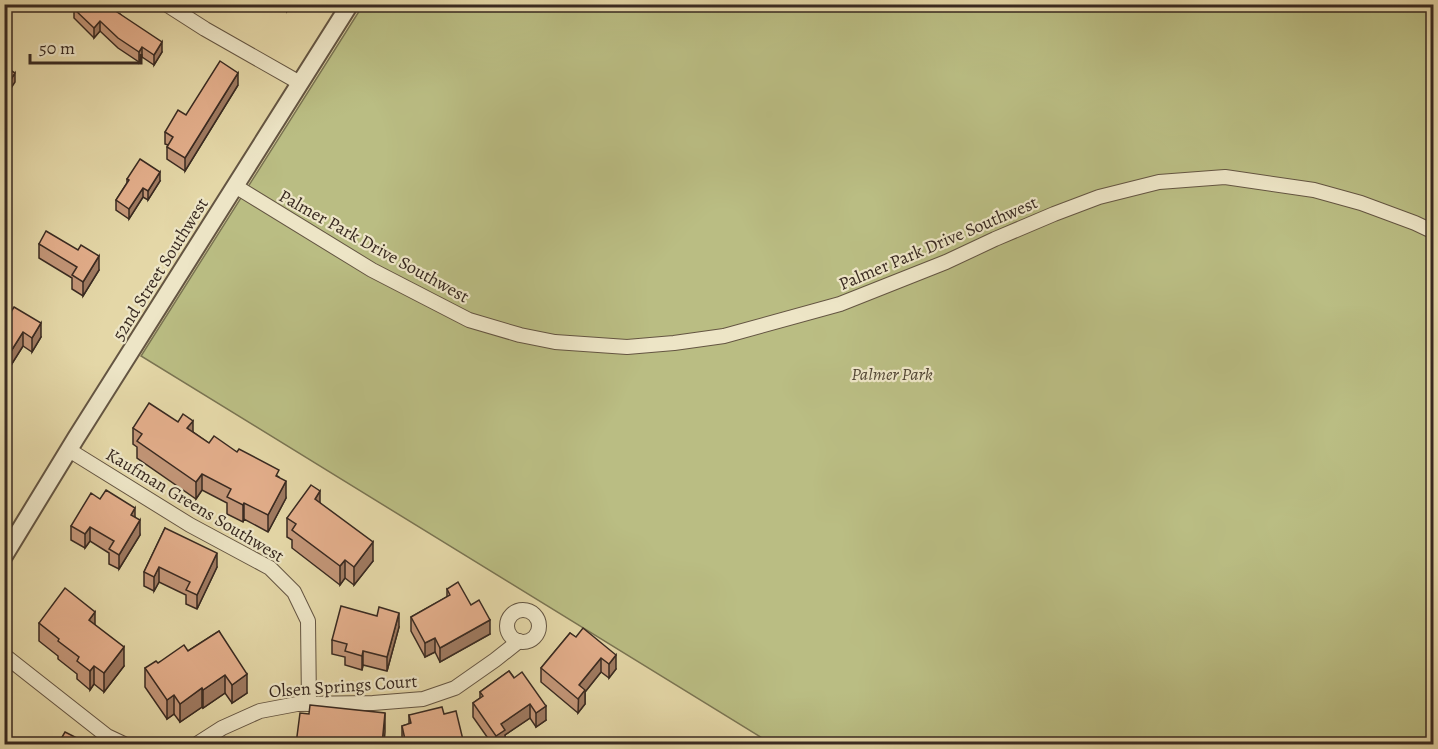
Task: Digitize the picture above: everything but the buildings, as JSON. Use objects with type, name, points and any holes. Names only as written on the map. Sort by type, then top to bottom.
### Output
[{"type":"street","points":[[166,4],[300,83]]},
{"type":"street","name":"52nd Street Southwest","points":[[4,556],[350,4]]},
{"type":"street","name":"Palmer Park Drive Southwest","points":[[235,186],[372,270],[469,320],[520,335],[555,342],[627,347],[724,336],[840,304],[946,262],[1054,214],[1099,197],[1159,182],[1224,177],[1314,190],[1361,203],[1434,232]]},
{"type":"street","name":"Kaufman Greens Southwest","points":[[69,450],[190,525],[270,568],[294,592],[308,621],[309,704]]},
{"type":"street","name":"Olsen Springs Court","points":[[197,744],[222,728],[260,711],[297,704],[373,703],[423,699],[454,688],[519,641]]},
{"type":"street","points":[[4,656],[107,736],[124,744]]},
{"type":"green space","name":"Palmer Park","points":[[363,5],[1433,5],[1433,744],[772,744],[141,356]]}]
